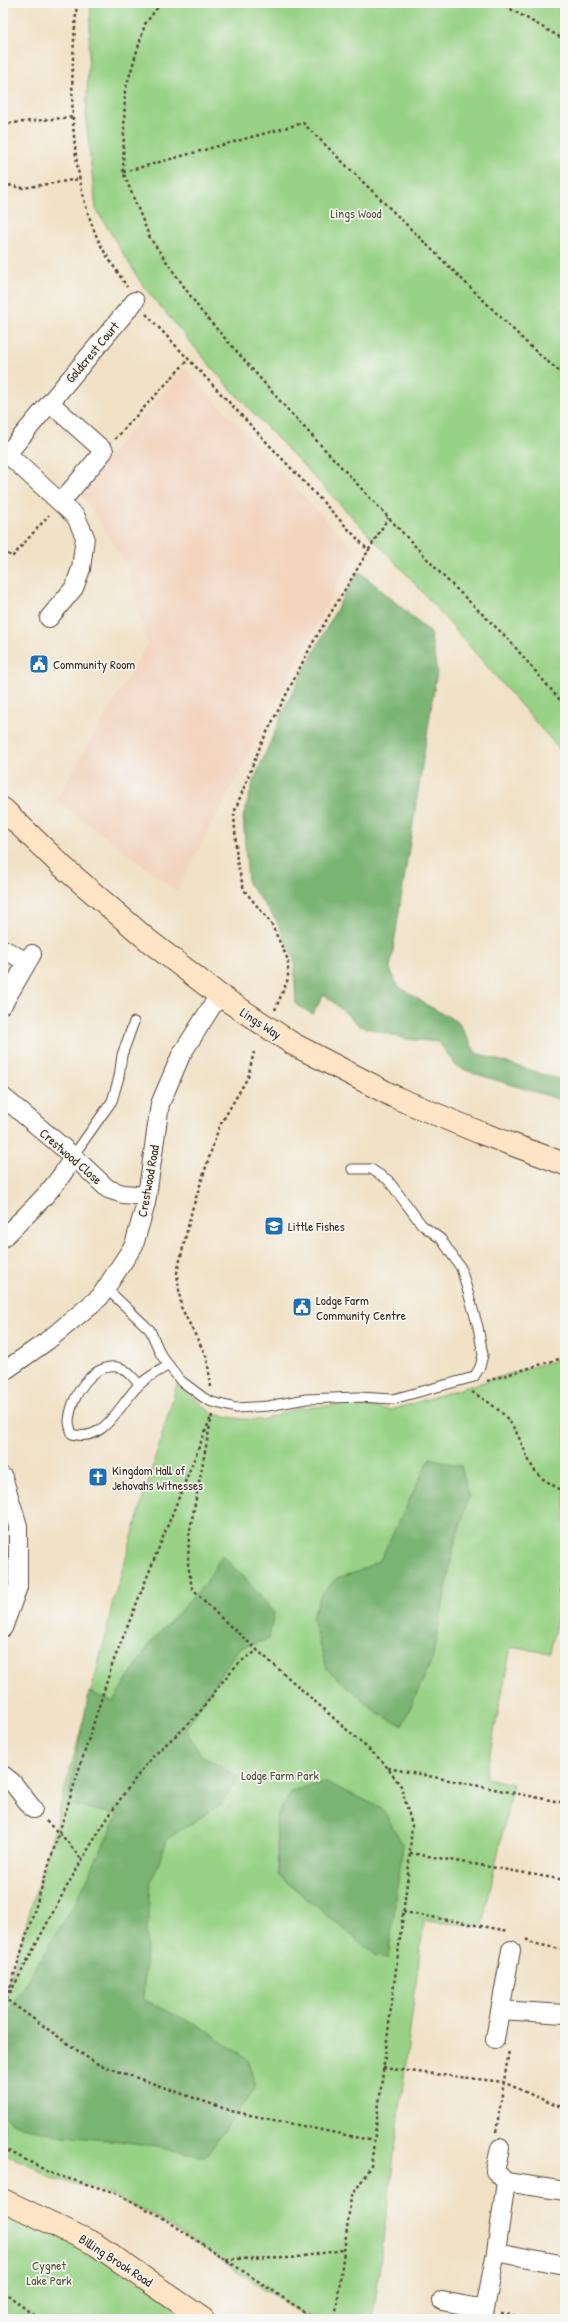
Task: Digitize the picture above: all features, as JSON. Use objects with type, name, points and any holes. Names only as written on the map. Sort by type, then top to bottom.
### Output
[{"type":"street","name":"Goldcrest Court","points":[[49,618],[74,588],[81,569],[85,537],[76,517],[5,452],[50,403],[134,301]]},
{"type":"street","points":[[50,403],[104,451],[61,502]]},
{"type":"street","name":"Lings Way","points":[[3,810],[63,867],[149,941],[219,995],[293,1044],[397,1098],[481,1133],[565,1164]]},
{"type":"street","points":[[3,949],[29,958],[3,1004]]},
{"type":"street","name":"Crestwood Road","points":[[3,1372],[53,1336],[100,1297],[134,1245],[147,1196],[160,1104],[181,1054],[219,995]]},
{"type":"street","name":"Crestwood Close","points":[[3,1097],[73,1156],[108,1189],[123,1194],[147,1196]]},
{"type":"street","points":[[3,1238],[40,1200],[68,1166],[73,1156]]},
{"type":"street","points":[[3,1477],[18,1526],[18,1587],[3,1628]]},
{"type":"street","points":[[3,1775],[12,1782],[33,1809]]},
{"type":"street","points":[[502,2041],[500,2010],[511,1950]]},
{"type":"street","points":[[500,2010],[565,2014]]},
{"type":"street","points":[[500,2148],[495,2171],[506,2182],[565,2191]]},
{"type":"street","points":[[442,2301],[484,2314],[496,2252],[506,2182]]},
{"type":"street","name":"Billing Brook Road","points":[[3,2200],[95,2244],[203,2319]]},
{"type":"street","points":[[496,2252],[565,2266]]},
{"type":"lane","points":[[73,1156],[112,1101],[119,1077],[122,1055],[134,1022]]},
{"type":"lane","points":[[106,1288],[150,1330],[162,1355],[180,1380],[204,1398],[212,1402],[236,1408],[268,1406],[306,1399],[358,1397],[393,1399],[458,1383],[474,1377],[480,1366],[483,1355],[478,1327],[460,1268],[442,1239],[422,1225],[388,1180],[371,1169],[352,1169]]},
{"type":"lane","points":[[140,1384],[123,1368],[113,1367],[97,1370],[84,1384],[75,1401],[69,1422],[72,1434],[82,1437],[100,1432],[140,1384],[169,1365]]},
{"type":"path","points":[[77,3],[73,71],[73,117],[79,179],[96,235],[134,301],[369,551]]},
{"type":"path","points":[[161,3],[145,24],[125,91],[123,172],[150,238],[201,311],[288,410],[444,577],[508,639],[565,706]]},
{"type":"path","points":[[500,3],[565,40]]},
{"type":"path","points":[[3,124],[73,117]]},
{"type":"path","points":[[123,172],[303,124],[533,349],[565,376]]},
{"type":"path","points":[[3,184],[23,188],[79,179]]},
{"type":"path","points":[[104,451],[188,360]]},
{"type":"path","points":[[3,550],[12,557],[61,502]]},
{"type":"path","points":[[274,1011],[288,979],[288,960],[271,923],[244,890],[237,862],[234,812],[261,744],[312,644],[388,518]]},
{"type":"path","points":[[212,1402],[207,1358],[181,1308],[177,1273],[192,1210],[219,1127],[248,1077],[254,1052]]},
{"type":"path","points":[[458,1383],[496,1407],[509,1421],[519,1438],[533,1469],[548,1482],[565,1492]]},
{"type":"path","points":[[3,2010],[112,1665],[213,1410],[189,1536],[188,1564],[192,1588],[219,1616],[387,1768],[401,1786],[412,1825],[403,1912],[371,2166],[351,2198],[335,2319]]},
{"type":"path","points":[[565,1571],[561,1592],[565,1592]]},
{"type":"path","points":[[7,1999],[82,1860],[105,1821],[151,1759],[196,1717],[234,1669],[248,1656],[258,1651]]},
{"type":"path","points":[[387,1768],[565,1803]]},
{"type":"path","points":[[33,1809],[58,1833],[82,1860]]},
{"type":"path","points":[[410,1853],[565,1880]]},
{"type":"path","points":[[403,1912],[511,1932]]},
{"type":"path","points":[[523,1937],[532,1943],[565,1950]]},
{"type":"path","points":[[3,1997],[95,2063],[231,2111],[374,2141]]},
{"type":"path","points":[[500,2148],[495,2130],[503,2082],[502,2041]]},
{"type":"path","points":[[383,2068],[503,2082],[557,2106],[565,2106]]},
{"type":"path","points":[[3,2148],[35,2163],[53,2174],[113,2192],[160,2216],[315,2319]]},
{"type":"path","points":[[225,2259],[291,2258],[343,2250]]},
{"type":"path","points":[[3,2291],[38,2319]]},
{"type":"path","points":[[484,2314],[532,2319]]},
{"type":"shaded area","points":[[184,368],[355,551],[177,891],[56,800],[147,645],[128,567],[79,491]]},
{"type":"green space","name":"Lings Wood","points":[[91,3],[561,3],[565,6],[565,756],[411,579],[225,383],[143,286],[96,209],[86,120]]},
{"type":"green space","points":[[359,571],[430,632],[437,671],[390,969],[398,986],[427,1005],[458,1022],[476,1053],[565,1081],[565,1101],[476,1074],[456,1066],[439,1042],[405,1039],[360,1026],[324,994],[313,1014],[296,1005],[294,960],[276,920],[248,883],[243,817],[254,780],[287,703],[344,595]]},
{"type":"green space","name":"Lodge Farm Park","points":[[559,1359],[565,1360],[565,1579],[550,1653],[511,1647],[485,1778],[513,1784],[482,1926],[424,1921],[373,2319],[309,2319],[158,2218],[97,2189],[52,2179],[33,2166],[3,2154],[3,1999],[51,1842],[106,1635],[112,1605],[177,1384],[213,1414],[241,1419],[262,1420],[298,1408],[355,1404],[391,1410]]},
{"type":"green space","points":[[430,1458],[461,1466],[469,1496],[455,1542],[432,1660],[402,1726],[378,1713],[327,1669],[312,1619],[320,1596],[337,1578],[357,1572],[380,1560]]},
{"type":"green space","points":[[222,1555],[242,1575],[274,1612],[269,1639],[239,1648],[185,1729],[201,1755],[238,1777],[222,1804],[168,1838],[150,1885],[143,1999],[206,2030],[248,2060],[255,2088],[206,2156],[134,2143],[48,2133],[16,2124],[3,2116],[3,2019],[75,1904],[118,1815],[67,1804],[89,1692],[113,1702],[151,1642],[206,1583]]},
{"type":"green space","points":[[324,1782],[382,1808],[403,1845],[388,1958],[377,1956],[278,1875],[276,1818],[291,1791]]},
{"type":"green space","name":"Cygnet Lake Park","points":[[3,2200],[203,2319],[3,2319]]},
{"type":"place","name":"Community Room","points":[[39,664]]},
{"type":"place","name":"Little Fishes","points":[[274,1226]]},
{"type":"place","name":"Lodge Farm Community Centre","points":[[302,1307]]},
{"type":"place","name":"Kingdom Hall of Jehovahs Witnesses","points":[[98,1477]]}]
